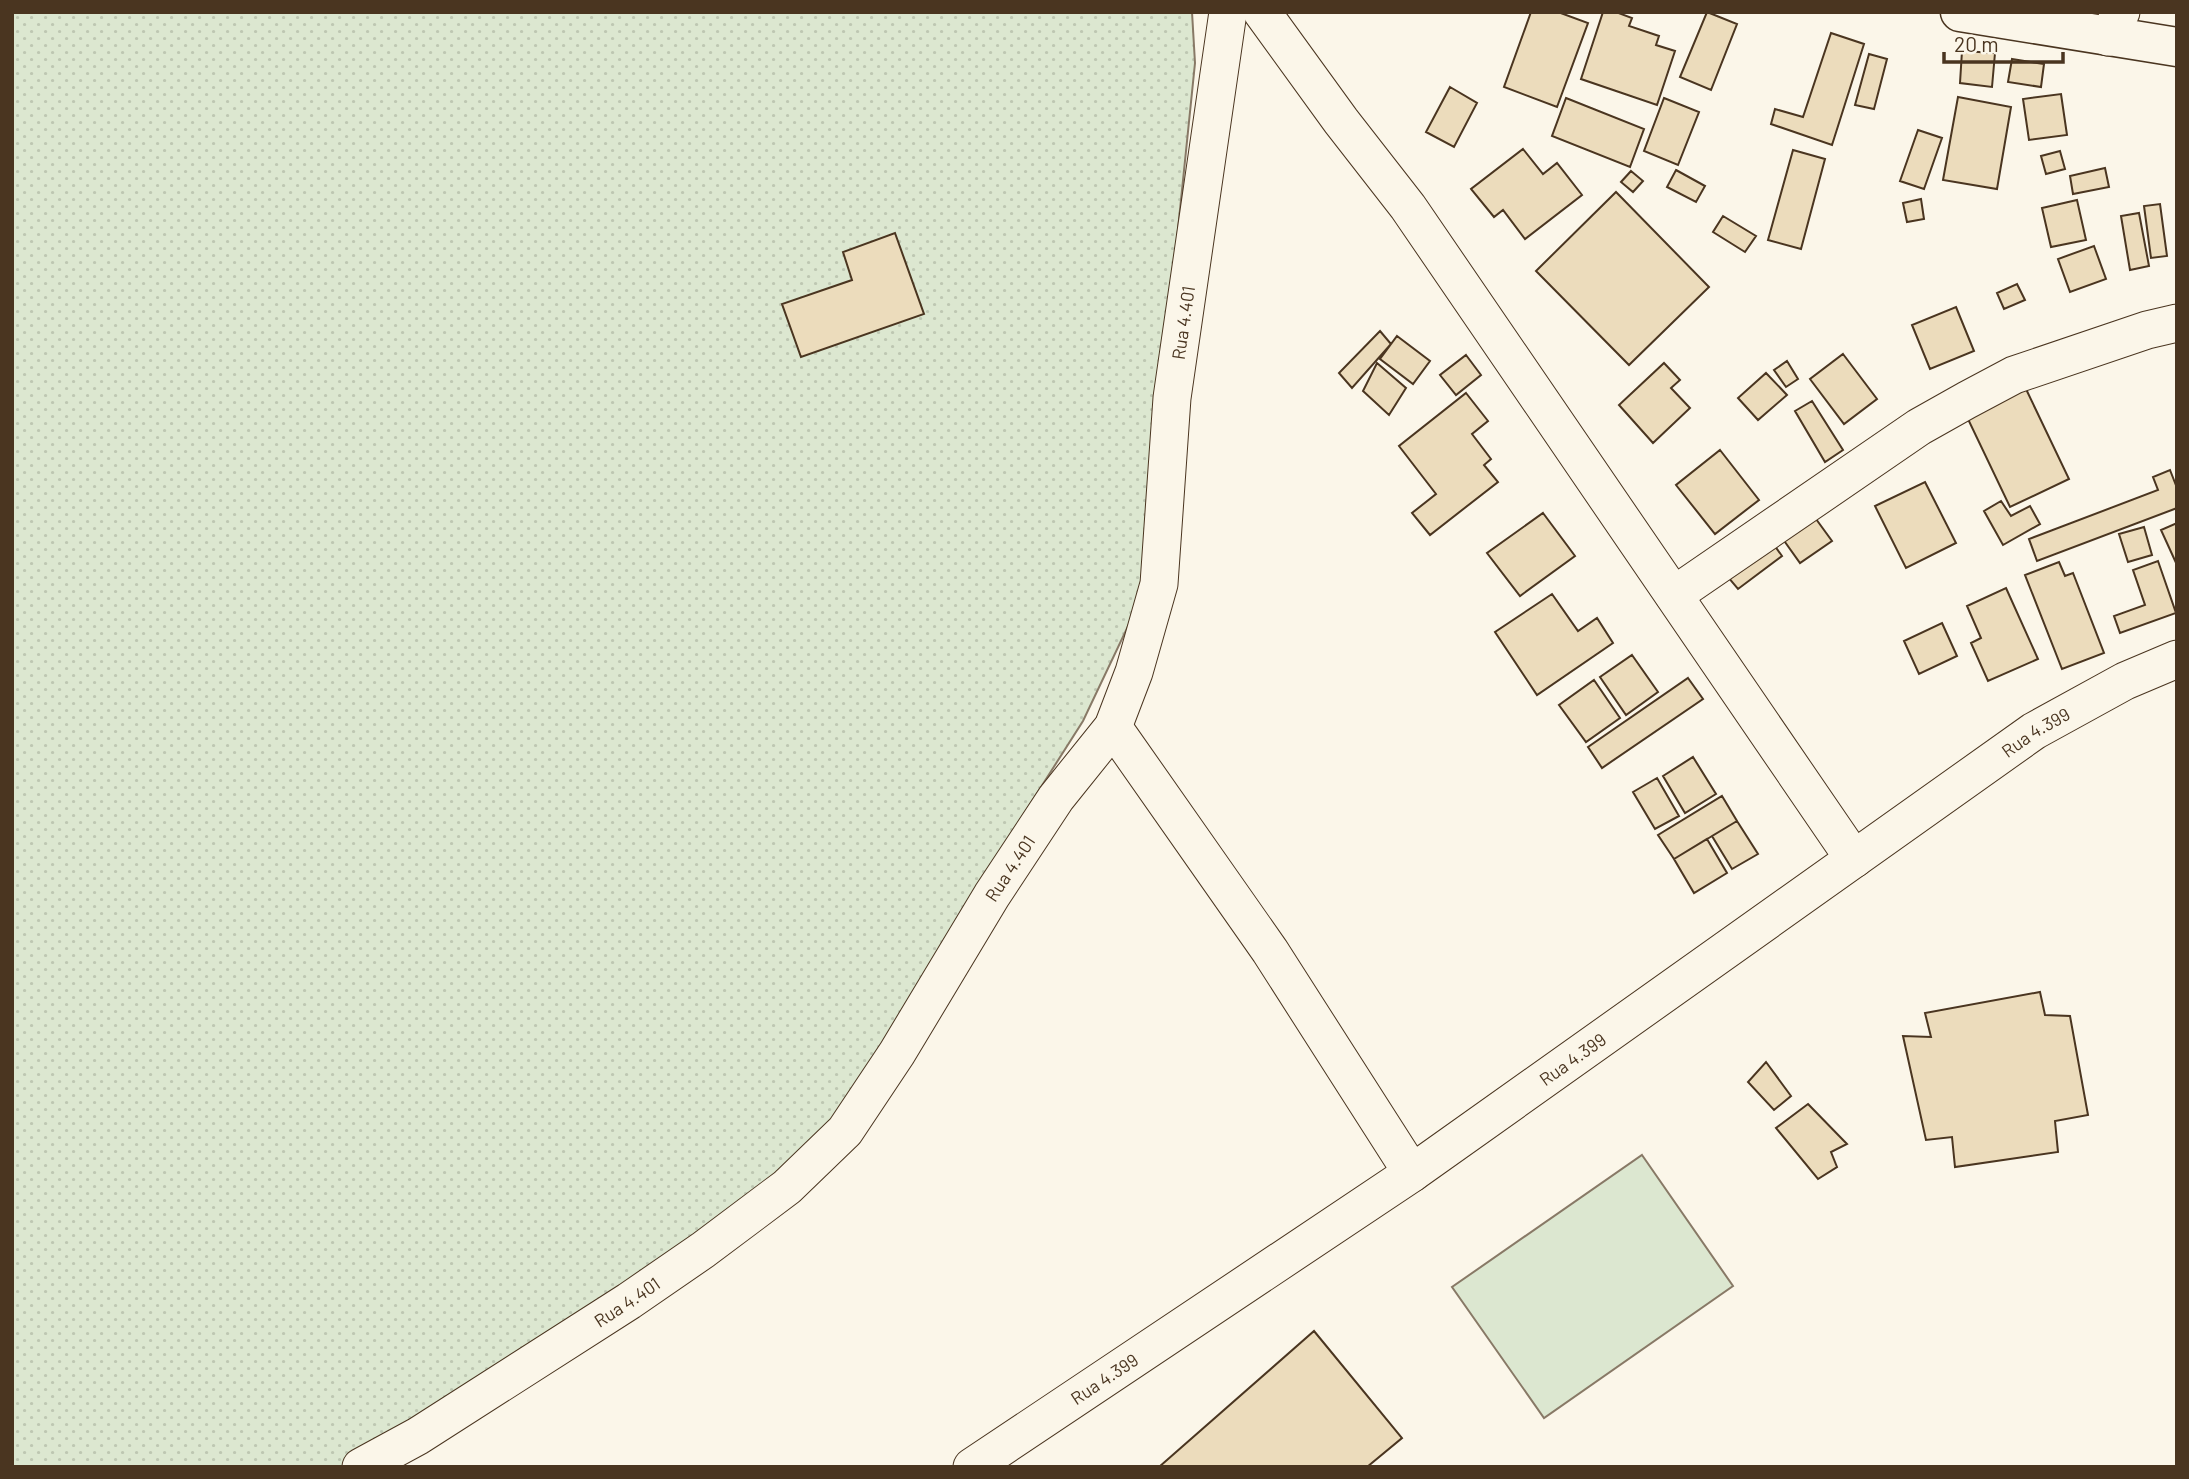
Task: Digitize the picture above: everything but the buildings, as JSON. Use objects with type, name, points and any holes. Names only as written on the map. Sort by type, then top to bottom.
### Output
[{"type":"main road","points":[[1960,12],[2114,25],[2177,47]]},
{"type":"street","name":"Rua 4.401","points":[[360,1467],[430,1429],[682,1265],[787,1187],[845,1130],[897,1054],[992,895],[1056,798],[1112,727],[1135,672],[1158,584],[1172,398],[1228,12]]},
{"type":"street","points":[[1262,12],[1408,207],[1854,859]]},
{"type":"street","points":[[1674,595],[1919,427],[1967,400],[2014,375],[2147,330],[2177,323]]},
{"type":"street","name":"Rua 4.399","points":[[972,1467],[1412,1172],[2034,731],[2125,681],[2177,659]]},
{"type":"street","points":[[1112,727],[1270,951],[1412,1172]]},
{"type":"green space","points":[[12,12],[1192,12],[1195,63],[1140,601],[1083,721],[980,883],[845,1131],[575,1336],[350,1467],[12,1467]]},
{"type":"green space","points":[[1642,1155],[1733,1286],[1544,1418],[1452,1287]]}]
